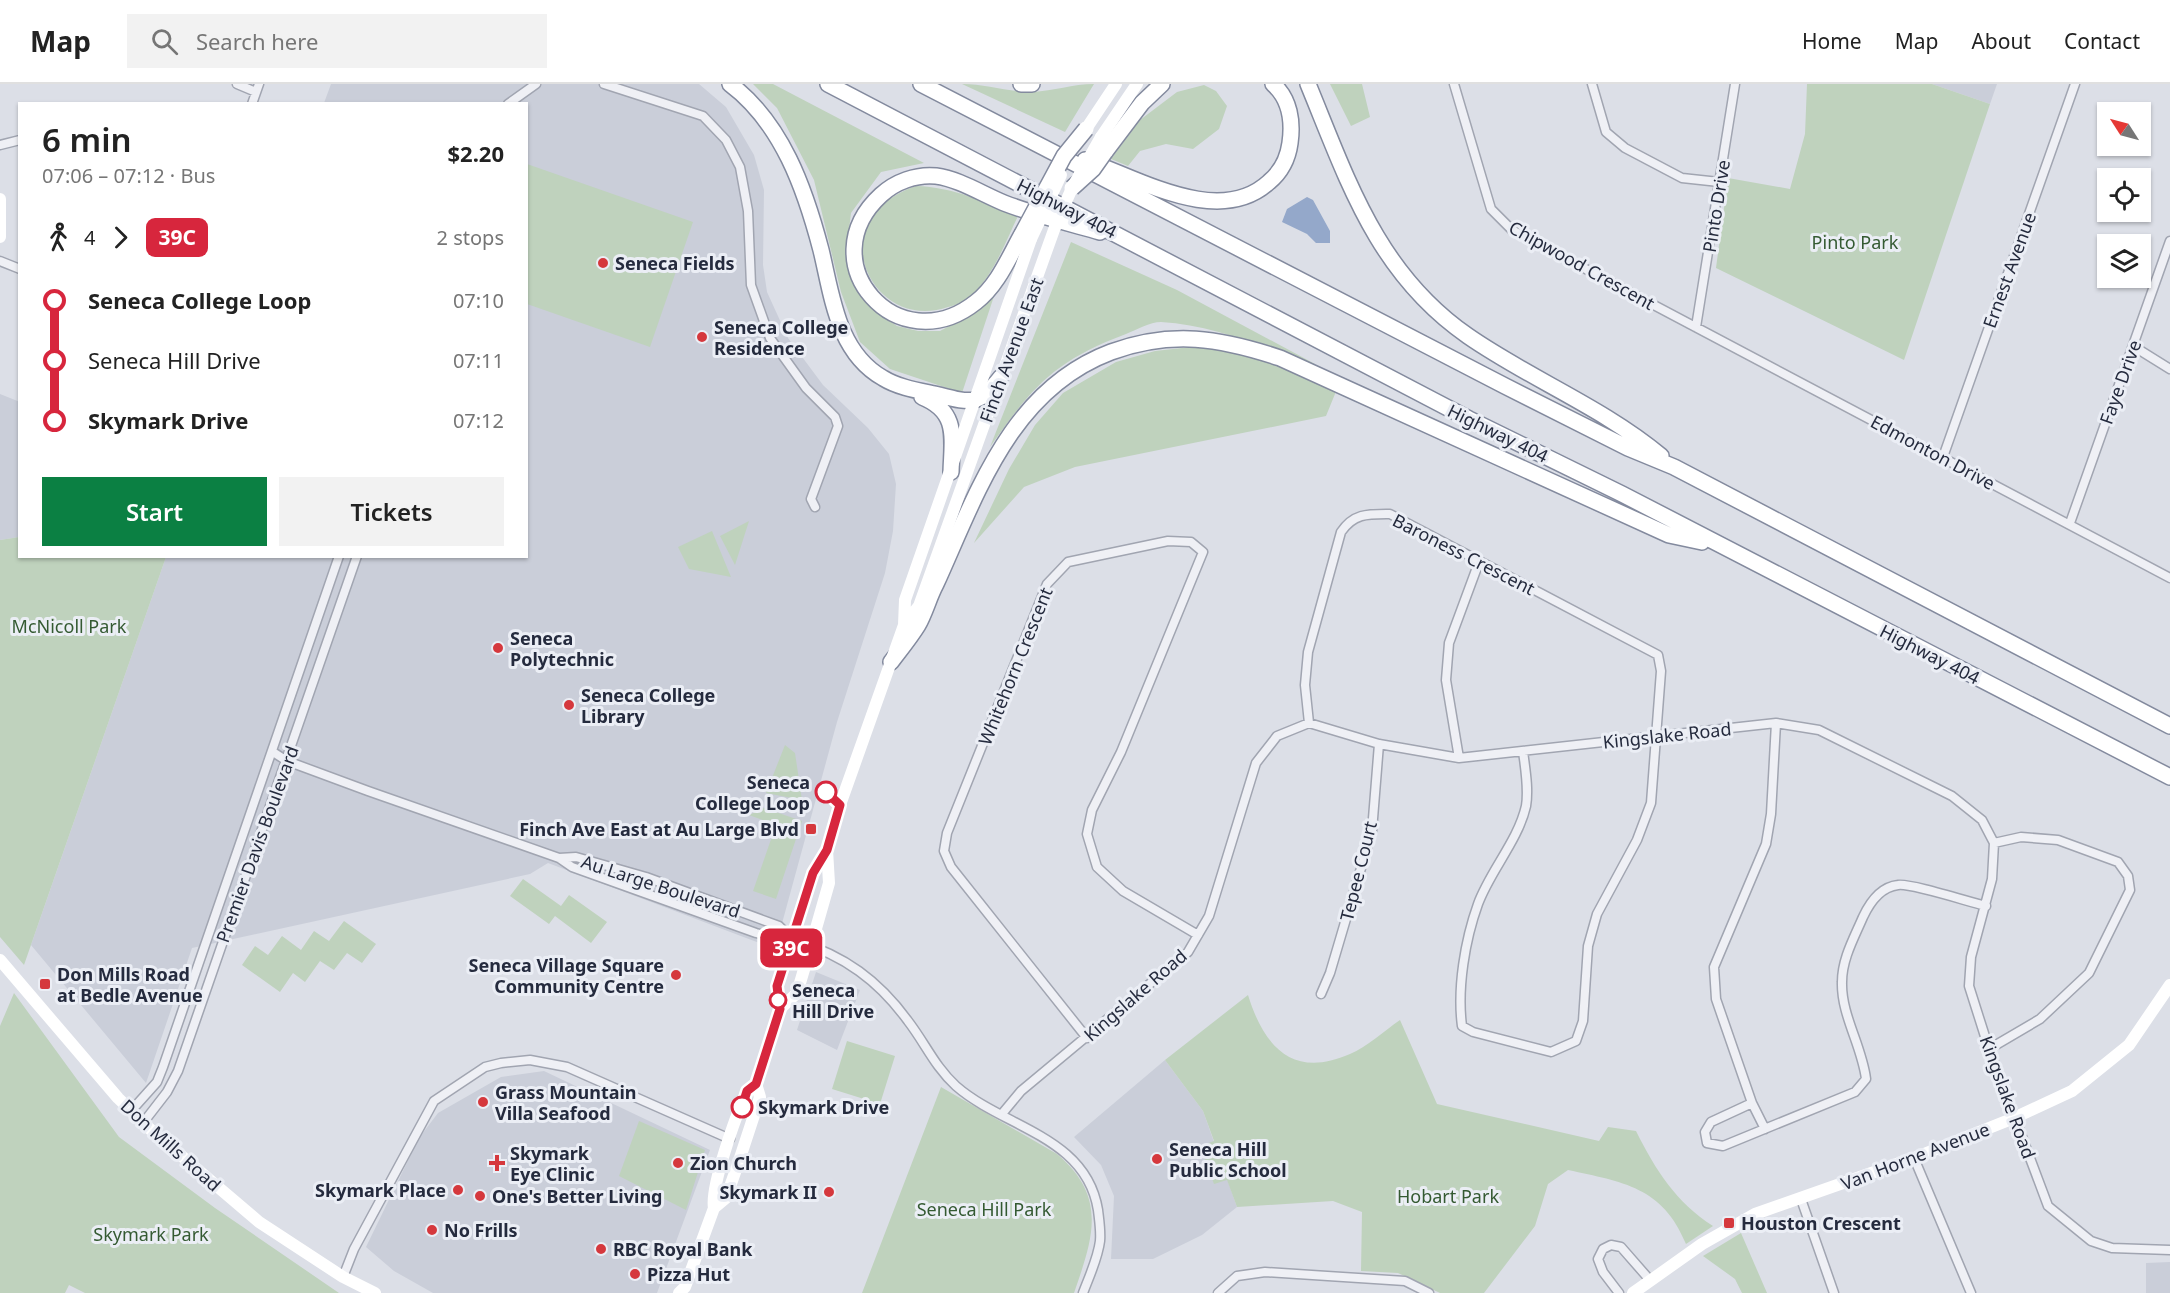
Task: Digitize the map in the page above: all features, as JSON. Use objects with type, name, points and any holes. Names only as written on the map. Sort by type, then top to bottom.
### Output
[{"type":"highway","points":[[730,84],[769,124],[793,163],[821,250],[829,292],[841,329],[870,368],[882,378],[898,384],[964,402],[976,402],[987,396],[1001,376]]},
{"type":"highway","name":"Highway 404","points":[[828,84],[1139,244],[1469,419],[1622,494],[2170,777]]},
{"type":"highway","points":[[921,84],[1505,386],[1628,448],[1674,467],[2170,726]]},
{"type":"highway","points":[[1021,84],[1032,84]]},
{"type":"highway","points":[[1072,188],[1093,170],[1142,103],[1162,84]]},
{"type":"highway","points":[[1052,150],[1114,170],[1168,193],[1208,201],[1236,200],[1262,188],[1276,176],[1288,155],[1292,130],[1289,108],[1273,84]]},
{"type":"highway","points":[[1308,84],[1368,226],[1402,276],[1437,312],[1467,336],[1632,433],[1674,467]]},
{"type":"highway","points":[[1086,129],[1064,156],[1027,237],[1000,276],[976,302],[942,321],[922,322],[902,318],[882,309],[864,287],[856,268],[853,246],[858,224],[869,205],[891,186],[912,178],[935,176],[1005,203],[1139,244]]},
{"type":"highway","points":[[891,662],[919,624],[973,502],[1011,429],[1029,408],[1069,373],[1095,358],[1127,346],[1167,338],[1204,338],[1240,344],[1280,358],[1669,535],[1718,545]]},
{"type":"highway","points":[[898,384],[934,403],[950,419],[951,472]]},
{"type":"main road","points":[[1086,129],[1116,84]]},
{"type":"main road","name":"Finch Avenue East","points":[[904,625],[919,606],[1049,240],[1072,188],[1101,137],[1137,84]]},
{"type":"main road","points":[[0,199],[0,237]]},
{"type":"main road","name":"Finch Avenue East","points":[[684,1291],[714,1208],[712,1197],[730,1139],[747,1091],[756,1084],[780,1009],[777,986],[813,873],[827,850],[840,805],[904,625],[905,600],[976,402],[1027,237]]},
{"type":"main road","name":"Finch Avenue East","points":[[780,1009],[796,993],[811,946],[829,883],[827,850]]},
{"type":"main road","name":"Don Mills Road","points":[[0,960],[143,1123],[259,1222],[343,1277],[375,1293]]},
{"type":"main road","name":"Van Horne Avenue","points":[[1635,1292],[1649,1279],[1705,1242],[1755,1214],[1914,1158],[2014,1118],[2072,1091],[2128,1045],[2170,985]]},
{"type":"main road","name":"Finch Avenue East","points":[[714,1208],[726,1198],[745,1143],[760,1096],[756,1084]]},
{"type":"street","points":[[237,84],[258,88]]},
{"type":"street","points":[[511,102],[536,84]]},
{"type":"street","points":[[604,84],[703,116],[726,140],[740,167],[748,211],[751,285],[770,338],[806,388],[835,417],[838,426],[811,499],[815,507]]},
{"type":"street","name":"Chipwood Crescent","points":[[1454,84],[1491,209],[1512,230],[1696,327]]},
{"type":"street","points":[[1592,84],[1606,132],[1625,148],[1682,178],[1719,183]]},
{"type":"street","name":"Pinto Drive","points":[[1696,327],[1735,84]]},
{"type":"street","name":"Ernest Avenue","points":[[1943,457],[2075,84]]},
{"type":"street","points":[[0,145],[18,140]]},
{"type":"street","name":"Faye Drive","points":[[2070,523],[2170,242]]},
{"type":"street","points":[[0,261],[18,268]]},
{"type":"street","name":"Edmonton Drive","points":[[1696,327],[2070,523],[2170,578]]},
{"type":"street","points":[[2133,346],[2170,369]]},
{"type":"street","name":"Baroness Crescent","points":[[1309,723],[1305,685],[1308,652],[1341,532],[1349,520],[1368,514],[1390,513],[1658,655],[1661,671],[1657,736]]},
{"type":"street","name":"Whitehorn Crescent","points":[[1087,1038],[951,867],[944,850],[947,833],[1047,584],[1068,562],[1168,541],[1191,542],[1203,552],[1121,752],[1092,810],[1088,834],[1097,867],[1123,891],[1198,935]]},
{"type":"street","name":"Premier Davis Boulevard","points":[[131,1111],[157,1082],[163,1067],[338,558]]},
{"type":"street","name":"Premier Davis Boulevard","points":[[143,1123],[167,1092],[178,1071],[356,558]]},
{"type":"street","points":[[1459,758],[1446,680],[1449,644],[1479,562]]},
{"type":"street","name":"Kingslake Road","points":[[1001,1114],[1021,1091],[1188,951],[1209,916],[1256,763],[1277,736],[1309,723],[1379,744],[1459,758],[1776,723],[1819,730],[1952,796],[1982,819],[1994,843],[1986,906],[1971,957],[1969,986],[1989,1049],[2048,1206],[2076,1231],[2112,1248],[2170,1250]]},
{"type":"street","points":[[1765,1129],[1752,1102],[1716,999],[1714,967],[1767,844],[1776,723]]},
{"type":"street","points":[[1523,751],[1526,806],[1478,904],[1468,944],[1460,1011],[1462,1026],[1473,1032],[1551,1052],[1576,1041],[1583,1021],[1588,946],[1597,914],[1637,840],[1651,803],[1657,736]]},
{"type":"street","name":"Tepee Court","points":[[1321,994],[1330,973],[1372,831],[1379,744]]},
{"type":"street","name":"Au Large Boulevard","points":[[273,752],[287,761],[559,858],[572,867],[756,933],[776,939],[793,940]]},
{"type":"street","points":[[1989,1049],[2040,1019],[2089,973],[2130,890],[2128,876],[2118,862],[2058,840],[2021,837],[1994,843]]},
{"type":"street","name":"Au Large Boulevard","points":[[559,858],[576,857],[646,877],[778,926],[793,940]]},
{"type":"street","points":[[1752,1102],[1711,1122],[1705,1132],[1707,1143],[1723,1146],[1855,1092],[1866,1079],[1863,1060],[1848,1016],[1842,983],[1846,957],[1869,904],[1884,888],[1900,884],[1986,906]]},
{"type":"street","points":[[793,940],[852,964],[884,990],[910,1022],[941,1071],[958,1088],[1063,1149],[1084,1173],[1095,1194],[1100,1242],[1083,1293]]},
{"type":"street","points":[[343,1277],[354,1249],[434,1101],[485,1067],[530,1060],[567,1067],[730,1139]]},
{"type":"street","points":[[1914,1158],[1971,1293]]},
{"type":"street","points":[[1801,1199],[1834,1293]]},
{"type":"street","points":[[1619,1293],[1603,1272],[1598,1259],[1603,1249],[1611,1245],[1621,1247],[1649,1279]]},
{"type":"street","points":[[1218,1293],[1237,1276],[1265,1272],[1405,1281],[1429,1293]]},
{"type":"shaded area","name":"Seneca Polytechnic","points":[[331,84],[699,84],[726,107],[754,155],[764,190],[763,265],[767,292],[788,338],[823,385],[868,428],[889,454],[896,484],[893,531],[885,573],[837,722],[775,949],[548,863],[530,874],[192,948],[146,1083],[31,945],[166,558],[528,558],[528,102],[324,102]]},
{"type":"shaded area","points":[[1932,84],[1997,84],[1990,104]]},
{"type":"shaded area","points":[[0,394],[18,401],[18,537],[0,540]]},
{"type":"shaded area","points":[[816,972],[860,990],[837,1050],[797,1030]]},
{"type":"shaded area","name":"Seneca Hill Public School","points":[[1165,1060],[1203,1111],[1237,1207],[1202,1235],[1153,1259],[1111,1259],[1114,1196],[1101,1165],[1074,1137]]},
{"type":"shaded area","points":[[544,1071],[710,1150],[657,1293],[433,1293],[394,1271],[366,1247],[419,1138],[438,1113],[501,1077]]},
{"type":"shaded area","points":[[2170,1262],[2170,1293],[2146,1293],[2146,1263]]},
{"type":"green space","points":[[753,84],[773,84],[924,163],[881,172],[851,213],[846,255],[852,278],[863,298],[878,313],[897,326],[918,331],[940,331],[978,311],[998,284],[962,393],[890,369],[860,342],[841,292],[814,180],[777,108]]},
{"type":"green space","points":[[962,84],[1033,92],[1094,84],[1065,132]]},
{"type":"green space","points":[[1330,84],[1362,84],[1370,117],[1351,126]]},
{"type":"green space","name":"Pinto Park","points":[[1807,84],[1932,84],[1990,104],[1904,360],[1716,268],[1728,178],[1790,189],[1805,134]]},
{"type":"green space","points":[[1204,85],[1216,91],[1227,106],[1219,129],[1193,149],[1166,144],[1140,151],[1128,166],[1111,159],[1140,120],[1177,92]]},
{"type":"green space","name":"Seneca Fields","points":[[528,164],[693,222],[650,347],[528,304]]},
{"type":"green space","points":[[916,186],[956,192],[1018,216],[987,278],[970,297],[951,306],[921,311],[897,304],[879,290],[866,269],[862,246],[868,223],[886,202]]},
{"type":"green space","points":[[1071,242],[1177,290],[1315,364],[1313,367],[1220,332],[1181,324],[1152,323],[1080,354],[1047,378],[1019,407],[990,447]]},
{"type":"green space","points":[[1200,346],[1247,354],[1337,389],[1326,416],[1075,467],[1024,487],[974,543],[1009,469],[1035,425],[1063,393],[1116,362],[1155,351]]},
{"type":"green space","points":[[749,521],[735,565],[720,536]]},
{"type":"green space","points":[[712,531],[731,577],[689,569],[678,547]]},
{"type":"green space","name":"McNicoll Park","points":[[18,537],[18,558],[166,558],[24,965],[0,937],[0,540]]},
{"type":"green space","points":[[785,745],[795,753],[802,800],[766,793]]},
{"type":"green space","points":[[764,808],[802,821],[776,899],[753,891],[776,825],[749,815]]},
{"type":"green space","points":[[523,879],[561,906],[569,895],[607,922],[591,943],[555,916],[549,924],[510,896]]},
{"type":"green space","points":[[344,921],[376,944],[362,963],[347,953],[334,970],[320,961],[305,982],[293,973],[280,992],[242,965],[255,946],[268,955],[282,936],[301,950],[314,931],[329,941]]},
{"type":"green space","name":"Skymark Park","points":[[14,993],[119,1137],[215,1208],[339,1293],[85,1293],[69,1285],[65,1293],[0,1293],[0,1026]]},
{"type":"green space","name":"Hobart Park","points":[[1248,995],[1263,1030],[1272,1043],[1297,1060],[1312,1063],[1330,1061],[1350,1054],[1400,1020],[1437,1104],[1599,1141],[1608,1127],[1636,1131],[1668,1184],[1688,1207],[1713,1226],[1686,1244],[1677,1225],[1666,1210],[1639,1190],[1568,1170],[1548,1184],[1535,1226],[1484,1293],[1440,1293],[1398,1273],[1361,1271],[1362,1212],[1333,1201],[1237,1207],[1227,1180],[1214,1184],[1200,1146],[1214,1141],[1203,1111],[1165,1060]]},
{"type":"green space","points":[[847,1041],[895,1056],[880,1104],[832,1089]]},
{"type":"green space","name":"Seneca Hill Park","points":[[941,1087],[1057,1154],[1073,1170],[1084,1186],[1090,1202],[1092,1219],[1087,1254],[1074,1293],[862,1293]]},
{"type":"green space","points":[[639,1121],[705,1150],[686,1210],[619,1176]]},
{"type":"green space","points":[[1741,1233],[1767,1293],[1742,1293],[1735,1279],[1703,1256]]},
{"type":"water","points":[[1307,197],[1313,200],[1330,231],[1330,243],[1316,243],[1307,234],[1282,222],[1287,209]]},
{"type":"bus line","name":"39C","points":[[742,1107],[747,1091],[756,1084],[780,1009],[777,986],[788,959],[813,873],[827,850],[840,805],[826,792]]},
{"type":"place","name":"Seneca Fields","points":[[603,263]]},
{"type":"place","name":"Seneca College Residence","points":[[702,337]]},
{"type":"place","name":"Seneca Polytechnic","points":[[498,648]]},
{"type":"place","name":"Seneca College Library","points":[[569,705]]},
{"type":"place","name":"Seneca College Loop","points":[[826,792]]},
{"type":"place","name":"Finch Ave East at Au Large Blvd","points":[[811,829]]},
{"type":"place","name":"Seneca Village Square Community Centre","points":[[676,975]]},
{"type":"place","name":"Don Mills Road at Bedle Avenue","points":[[45,984]]},
{"type":"place","name":"Seneca Hill Drive","points":[[778,1000]]},
{"type":"place","name":"Grass Mountain Villa Seafood","points":[[483,1102]]},
{"type":"place","name":"Skymark Drive","points":[[742,1107]]},
{"type":"place","name":"Seneca Hill Public School","points":[[1157,1159]]},
{"type":"place","name":"Skymark Eye Clinic","points":[[497,1163]]},
{"type":"place","name":"Zion Church","points":[[678,1163]]},
{"type":"place","name":"Skymark Place","points":[[458,1190]]},
{"type":"place","name":"Skymark II","points":[[829,1192]]},
{"type":"place","name":"One's Better Living","points":[[480,1196]]},
{"type":"place","name":"Houston Crescent","points":[[1729,1223]]},
{"type":"place","name":"No Frills","points":[[432,1230]]},
{"type":"place","name":"RBC Royal Bank","points":[[601,1249]]},
{"type":"place","name":"Pizza Hut","points":[[635,1274]]}]
